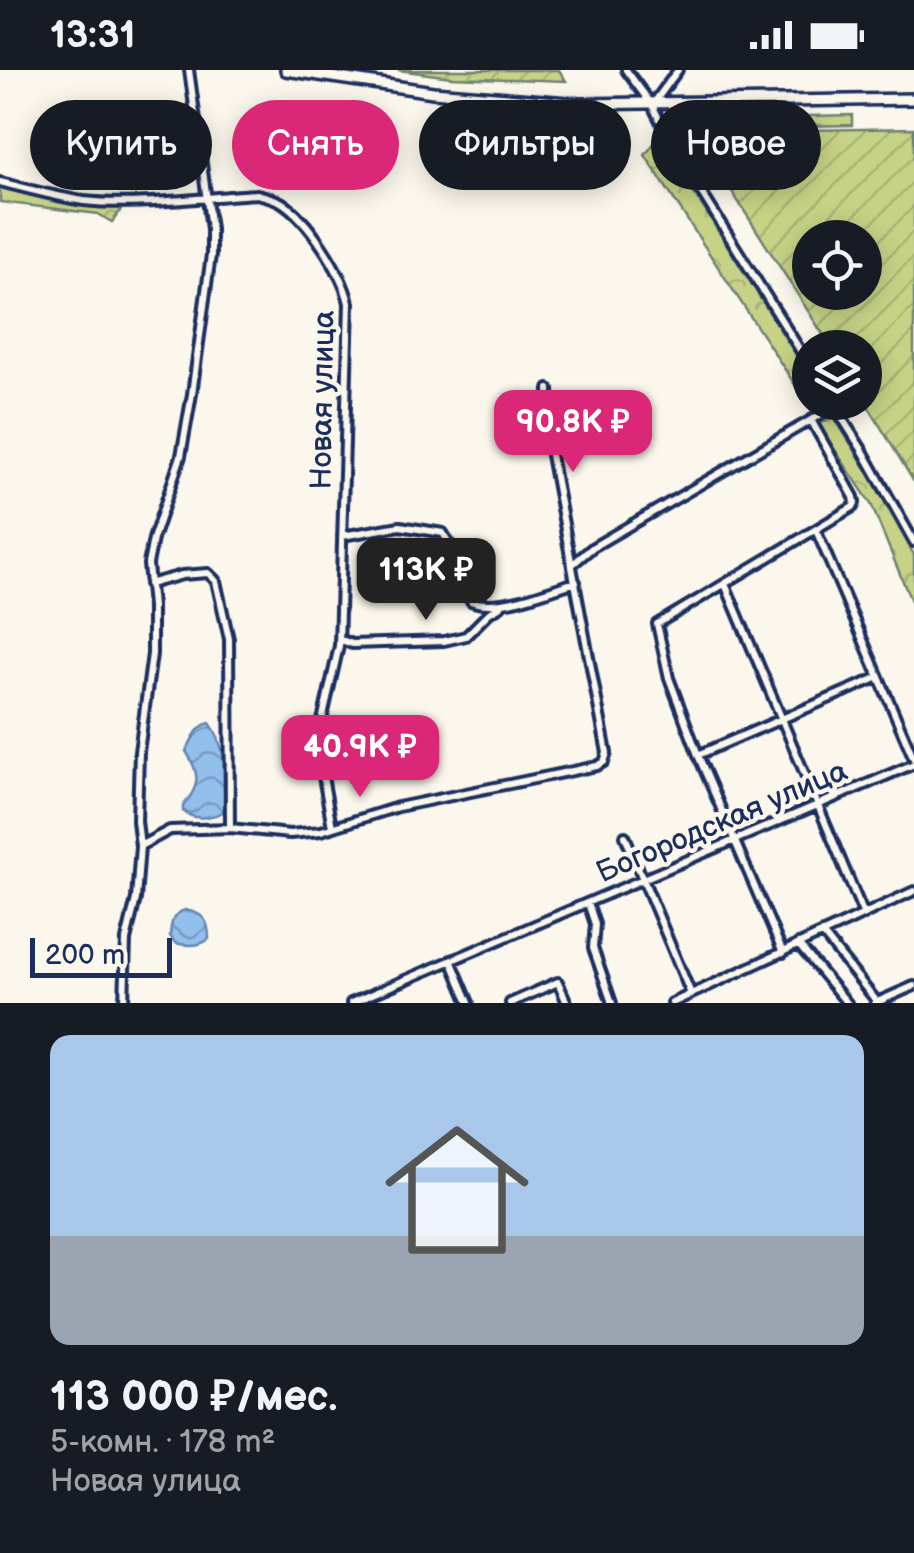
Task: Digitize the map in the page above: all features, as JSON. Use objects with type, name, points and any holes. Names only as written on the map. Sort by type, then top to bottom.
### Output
[{"type":"main road","points":[[286,70],[450,94],[561,104],[651,105]]},
{"type":"main road","points":[[821,101],[914,99]]},
{"type":"street","points":[[124,1003],[126,940],[136,899],[140,846],[139,752],[152,654],[148,564],[152,539],[180,456],[211,255],[211,229],[189,70]]},
{"type":"street","points":[[626,70],[651,104]]},
{"type":"street","points":[[656,100],[678,70]]},
{"type":"street","points":[[0,182],[88,201],[206,197]]},
{"type":"street","points":[[699,190],[792,337]]},
{"type":"street","name":"Новая улица","points":[[206,197],[257,194],[278,200],[292,210],[312,233],[346,289],[349,303],[339,639],[317,743],[332,828]]},
{"type":"street","points":[[140,846],[170,830],[230,828],[290,834],[332,828],[398,807],[604,762],[607,753],[551,455],[548,389]]},
{"type":"street","points":[[573,564],[593,547],[811,420],[856,503],[853,507],[656,624],[668,678],[782,952]]},
{"type":"street","points":[[844,420],[914,542]]},
{"type":"street","points":[[342,536],[400,526],[443,534],[457,557],[471,602],[476,604],[506,602],[576,582]]},
{"type":"street","points":[[816,530],[914,762]]},
{"type":"street","points":[[150,584],[208,573],[216,581],[229,639],[230,828]]},
{"type":"street","points":[[725,584],[864,915]]},
{"type":"street","points":[[339,639],[352,644],[444,641],[466,636],[506,602]]},
{"type":"street","points":[[698,755],[879,677]]},
{"type":"street","name":"Богородская улица","points":[[612,1003],[593,948],[595,924],[588,904],[914,762]]},
{"type":"street","points":[[626,836],[691,994]]},
{"type":"street","points":[[672,1003],[914,892]]},
{"type":"street","points":[[351,1003],[588,904]]},
{"type":"street","points":[[822,932],[876,1003],[914,986]]},
{"type":"street","points":[[798,944],[847,1003]]},
{"type":"street","points":[[450,960],[469,1003]]},
{"type":"street","points":[[510,1003],[558,982],[567,1003]]},
{"type":"green space","points":[[398,70],[559,70],[566,81],[451,77]]},
{"type":"green space","points":[[852,115],[852,125],[821,126],[821,116]]},
{"type":"green space","points":[[914,128],[914,482],[876,420],[882,420],[882,330],[820,330],[807,310],[882,310],[882,220],[792,220],[792,286],[731,190],[821,190],[821,130]]},
{"type":"green space","points":[[0,184],[117,204],[121,210],[112,222],[98,214],[0,202]]},
{"type":"green space","points":[[668,190],[692,190],[792,348],[792,380]]},
{"type":"green space","points":[[836,420],[914,555],[914,608],[871,504],[818,424]]},
{"type":"water","points":[[210,723],[223,753],[227,810],[199,817],[183,811],[197,779],[186,751],[198,730]]},
{"type":"water","points":[[185,910],[204,918],[209,939],[193,945],[175,943],[170,936],[172,923]]}]
